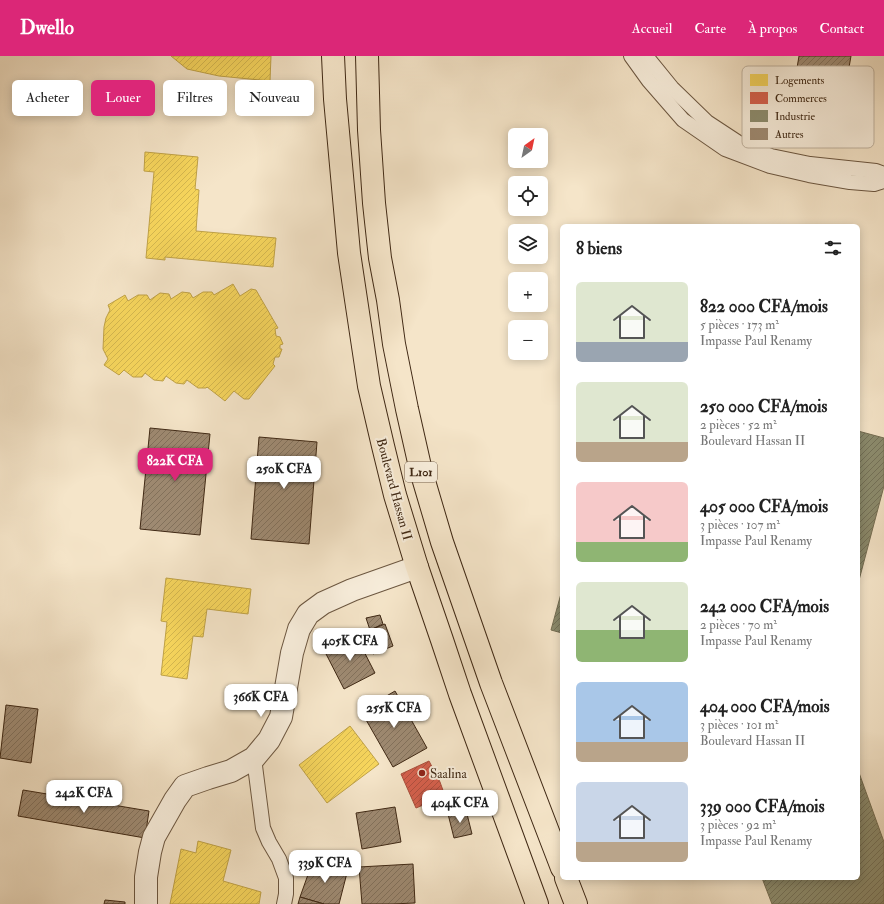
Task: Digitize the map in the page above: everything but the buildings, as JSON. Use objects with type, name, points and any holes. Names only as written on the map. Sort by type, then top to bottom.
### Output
[{"type":"highway","name":"Boulevard Hassan II","points":[[334,56],[335,99],[349,253],[369,386],[395,495],[460,694],[537,904]]},
{"type":"highway","name":"L101","points":[[366,56],[374,203],[380,258],[394,344],[421,471],[442,542],[492,683],[560,863]]},
{"type":"highway","points":[[567,880],[576,904]]},
{"type":"street","points":[[146,904],[146,877],[154,837],[175,800],[185,786],[231,771],[254,758],[269,740],[281,717],[292,653],[299,629],[308,614],[323,603],[352,590],[418,567]]},
{"type":"lane","points":[[631,56],[649,81],[683,120],[725,149],[770,166],[809,175],[850,182],[874,184],[884,181]]},
{"type":"lane","points":[[646,56],[672,88],[707,122],[742,145]]},
{"type":"lane","points":[[750,148],[771,156],[810,164],[876,171],[884,174]]},
{"type":"lane","points":[[254,758],[263,828],[279,859],[286,878],[286,894],[284,904]]},
{"type":"place","name":"Saalina","points":[[422,773]]}]
